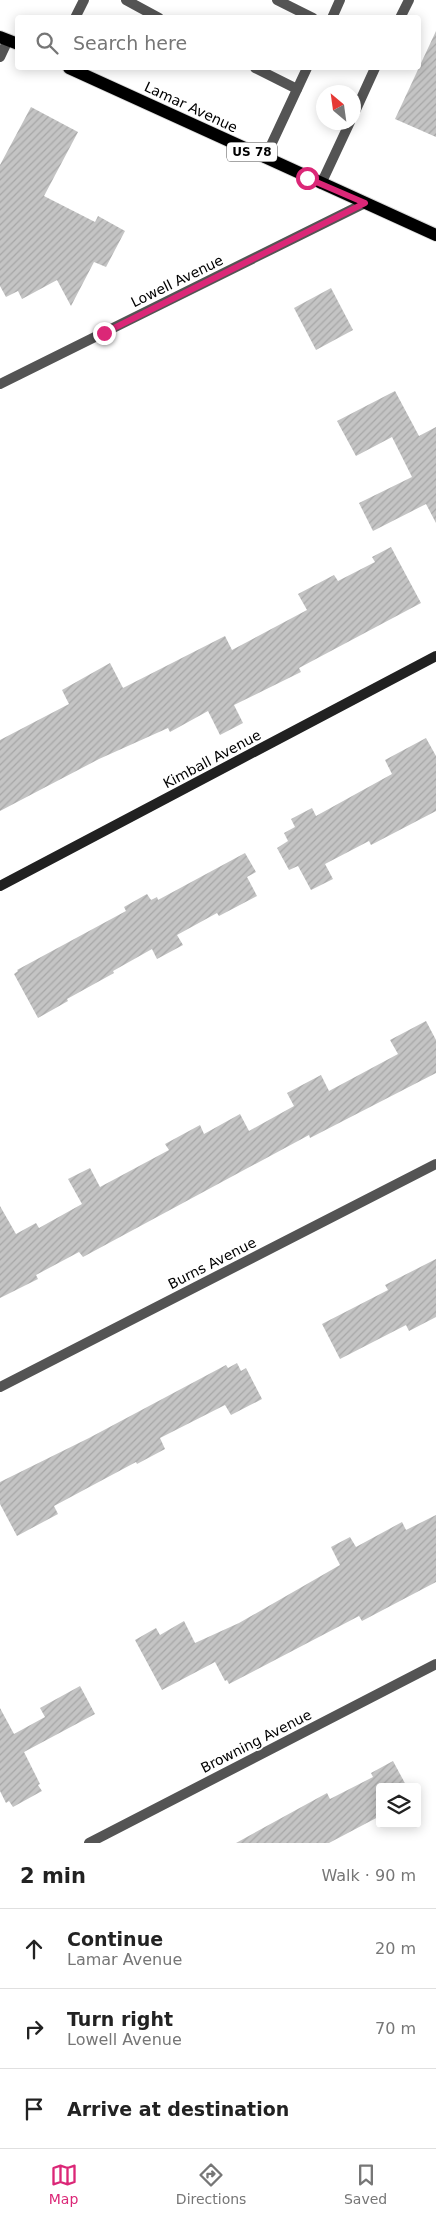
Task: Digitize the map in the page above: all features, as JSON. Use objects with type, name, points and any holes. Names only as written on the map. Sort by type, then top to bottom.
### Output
[{"type":"main road","name":"Lamar Avenue","points":[[74,70],[436,235]]},
{"type":"street","points":[[76,15],[84,0]]},
{"type":"street","points":[[126,0],[154,15]]},
{"type":"street","points":[[277,0],[307,15]]},
{"type":"street","points":[[333,15],[340,0]]},
{"type":"street","points":[[402,15],[409,0]]},
{"type":"street","points":[[0,57],[8,40]]},
{"type":"street","points":[[259,70],[296,89]]},
{"type":"street","points":[[265,158],[306,70]]},
{"type":"street","points":[[361,99],[374,70]]},
{"type":"street","points":[[321,184],[346,130]]},
{"type":"street","name":"Lowell Avenue","points":[[0,384],[365,203]]},
{"type":"street","name":"Kimball Avenue","points":[[0,886],[436,656]]},
{"type":"street","name":"Burns Avenue","points":[[0,1387],[436,1164]]},
{"type":"street","name":"Browning Avenue","points":[[90,1843],[436,1664]]},
{"type":"building","points":[[436,31],[436,137],[395,119],[418,70],[421,70],[421,63]]},
{"type":"building","points":[[31,107],[78,132],[44,196],[95,222],[98,216],[125,231],[106,267],[94,262],[71,306],[57,280],[22,299],[18,291],[6,297],[0,286],[0,165]]},
{"type":"building","points":[[331,288],[353,330],[316,350],[294,308]]},
{"type":"building","points":[[395,391],[419,436],[436,427],[436,523],[426,504],[373,531],[359,503],[412,477],[392,437],[356,456],[337,421]]},
{"type":"building","points":[[391,547],[421,603],[299,668],[301,672],[234,705],[243,723],[220,735],[208,711],[170,732],[168,728],[99,759],[0,811],[0,740],[69,704],[62,690],[110,663],[123,688],[225,636],[232,650],[307,610],[298,594],[334,575],[338,581],[375,562],[372,557]]},
{"type":"building","points":[[426,738],[436,756],[436,811],[371,845],[369,841],[325,864],[333,879],[311,890],[298,866],[289,870],[277,848],[288,841],[284,833],[295,827],[291,819],[312,808],[316,816],[392,774],[385,760]]},
{"type":"building","points":[[245,853],[256,872],[247,877],[257,896],[219,916],[217,913],[177,935],[183,945],[157,959],[152,949],[38,1018],[14,974],[17,970],[126,911],[124,907],[147,894],[151,900],[157,897],[158,900]]},
{"type":"building","points":[[426,1021],[436,1040],[436,1073],[310,1138],[309,1135],[83,1257],[79,1252],[36,1275],[38,1279],[0,1298],[0,1206],[16,1234],[36,1223],[39,1228],[82,1204],[68,1179],[90,1168],[100,1187],[169,1150],[165,1144],[200,1125],[204,1134],[240,1114],[249,1131],[294,1106],[287,1093],[321,1075],[329,1091],[398,1054],[390,1040]]},
{"type":"building","points":[[436,1259],[436,1317],[409,1331],[406,1325],[340,1359],[322,1324],[388,1290],[385,1285]]},
{"type":"building","points":[[237,1363],[241,1371],[246,1368],[262,1399],[231,1415],[225,1405],[160,1438],[165,1449],[137,1464],[136,1462],[54,1506],[58,1514],[17,1536],[0,1504],[0,1482],[89,1438],[226,1365],[228,1368]]},
{"type":"building","points":[[436,1515],[436,1582],[362,1621],[359,1616],[229,1684],[227,1680],[225,1681],[215,1662],[162,1690],[135,1640],[156,1628],[160,1635],[184,1621],[195,1643],[239,1623],[340,1565],[331,1547],[350,1537],[356,1547],[402,1522],[406,1530]]},
{"type":"building","points":[[80,1686],[95,1714],[24,1752],[42,1791],[13,1807],[9,1801],[6,1803],[0,1791],[0,1708],[14,1734],[45,1717],[40,1708]]},
{"type":"building","points":[[393,1761],[405,1783],[376,1783],[376,1818],[329,1843],[236,1843],[327,1793],[330,1799],[373,1777],[371,1773]]},
{"type":"route","points":[[104,333],[365,203],[307,178]]}]
